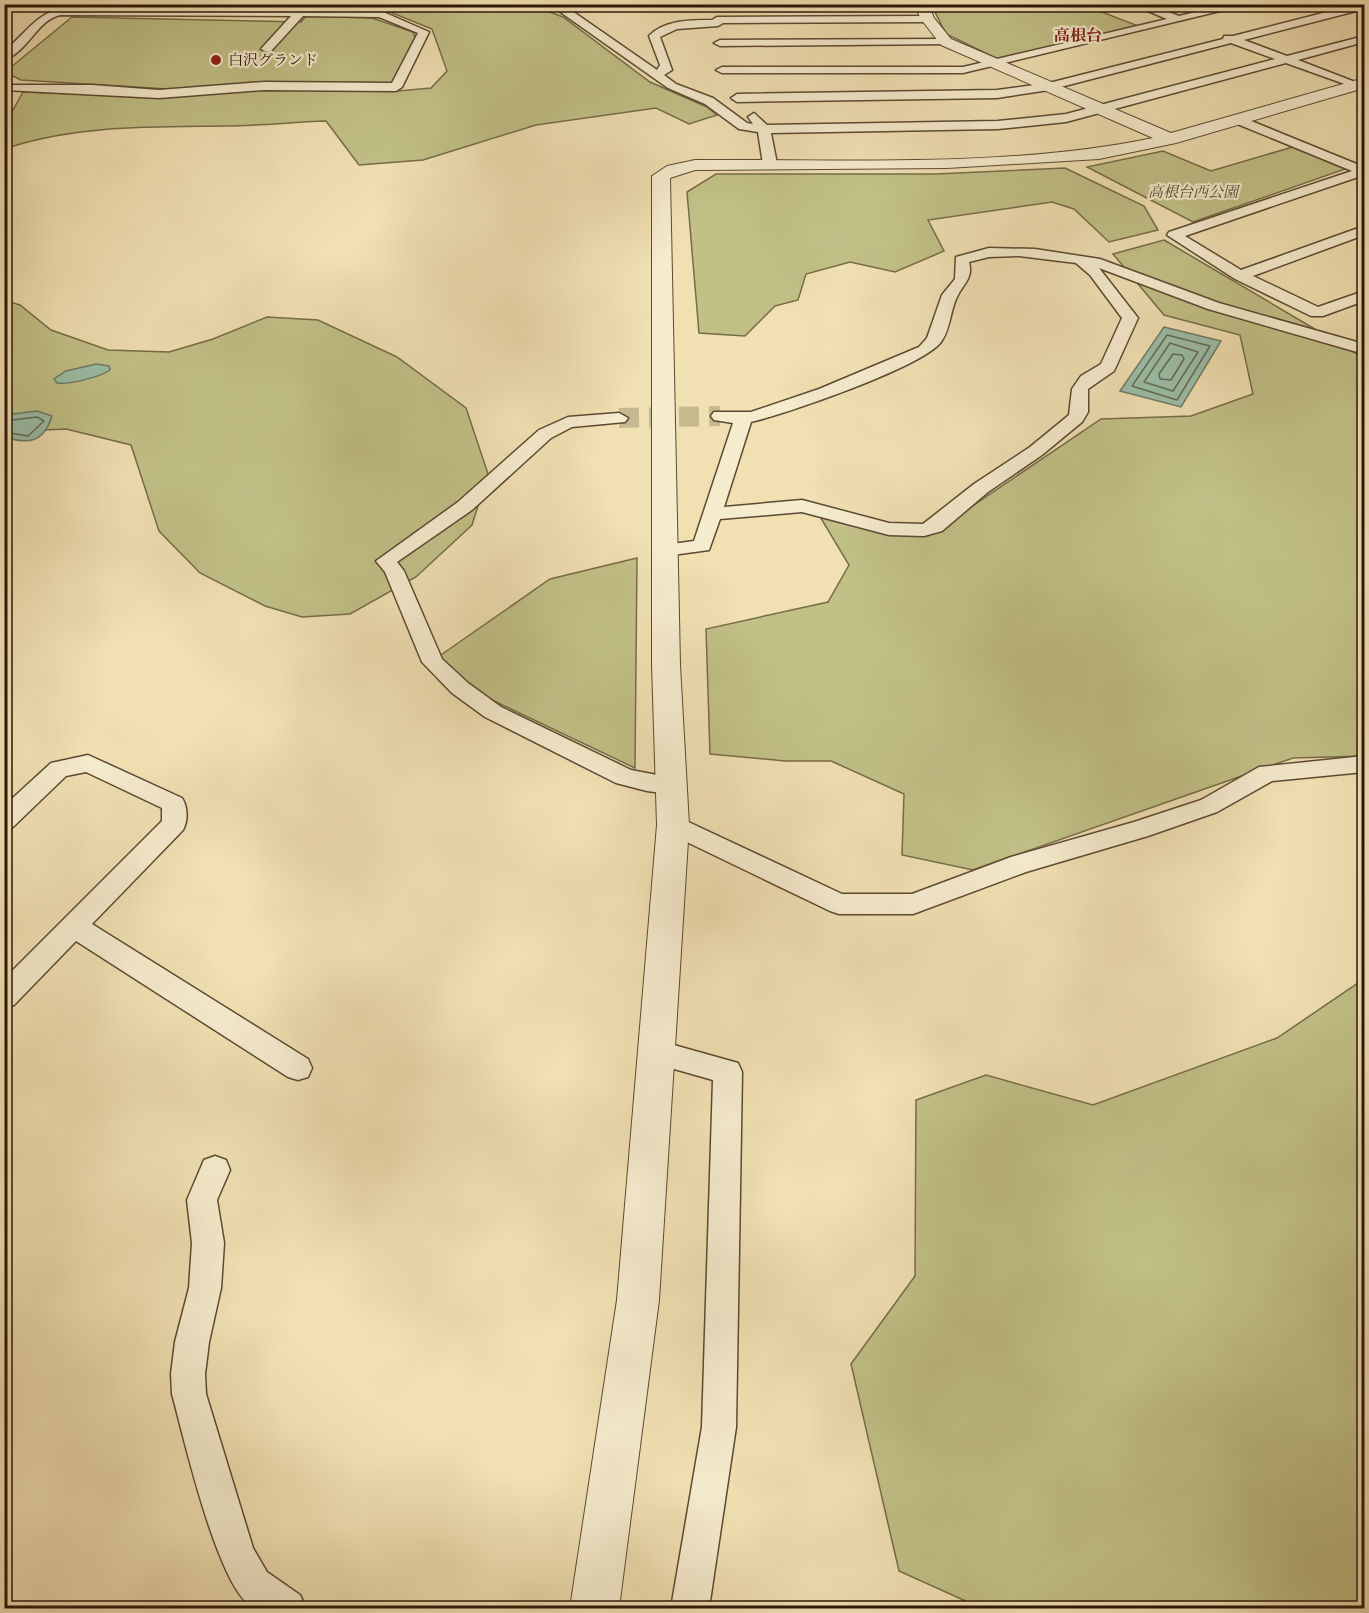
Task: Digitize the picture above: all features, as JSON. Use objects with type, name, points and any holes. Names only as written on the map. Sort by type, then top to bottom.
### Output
[{"type":"street","points":[[164,13],[173,4]]},
{"type":"street","points":[[554,4],[672,86],[708,101],[743,126],[764,129],[998,125],[1066,118],[1365,39]]},
{"type":"street","points":[[921,4],[928,19],[946,42],[1170,139]]},
{"type":"street","points":[[1136,4],[1361,84]]},
{"type":"street","points":[[725,71],[963,70],[1244,4]]},
{"type":"street","points":[[716,5],[725,71],[764,129],[770,164]]},
{"type":"street","points":[[725,71],[997,94],[1049,86],[1365,6]]},
{"type":"street","points":[[4,57],[30,36],[32,28],[53,13],[381,14],[424,32],[396,87],[264,86],[159,94],[4,86]]},
{"type":"street","points":[[267,50],[300,13]]},
{"type":"street","points":[[656,75],[666,70],[663,57],[654,45],[654,36],[660,30],[688,23],[928,19]]},
{"type":"street","points":[[725,71],[946,42]]},
{"type":"street","points":[[594,1608],[638,1300],[673,825],[670,785],[665,550],[661,176],[673,170],[695,165],[947,163],[1068,158],[1170,139],[1361,84]]},
{"type":"street","points":[[1239,120],[1365,171]]},
{"type":"street","points":[[1365,171],[1174,235],[1240,276],[1365,338]]},
{"type":"street","points":[[1240,276],[1365,230]]},
{"type":"street","points":[[720,416],[743,419],[825,393],[926,350],[935,339],[950,295],[962,279],[964,272],[961,260],[971,255],[1026,253],[1108,264],[1169,291],[1218,308],[1365,349]]},
{"type":"street","points":[[712,514],[802,506],[833,512],[890,529],[913,531],[935,527],[981,488],[1036,451],[1076,418],[1079,412],[1080,389],[1087,380],[1108,367],[1130,318],[1095,272],[1080,259]]},
{"type":"street","points":[[1317,313],[1365,296]]},
{"type":"street","points":[[619,418],[568,422],[545,434],[465,506],[386,561],[394,571],[433,662],[478,702],[603,768],[646,783],[670,785]]},
{"type":"street","points":[[665,550],[702,546],[743,419]]},
{"type":"street","points":[[4,821],[59,769],[88,763],[174,804],[174,824],[4,997]]},
{"type":"street","points":[[673,825],[839,904],[913,904],[1020,864],[1139,830],[1209,806],[1267,773],[1365,764]]},
{"type":"street","points":[[74,926],[298,1068]]},
{"type":"street","points":[[656,1052],[728,1072],[719,1427],[690,1608]]},
{"type":"street","points":[[215,1170],[202,1200],[208,1243],[205,1288],[192,1342],[188,1374],[189,1394],[237,1556],[254,1585],[287,1608]]},
{"type":"green space","points":[[334,4],[531,5],[563,17],[650,82],[707,107],[717,115],[689,124],[656,108],[536,125],[423,160],[359,165],[326,121],[90,131],[10,147],[8,119],[23,92],[157,97],[261,88],[398,91],[431,88],[447,71],[432,29],[390,12],[330,9]]},
{"type":"green space","points":[[967,4],[1084,5],[1146,29],[1004,62],[946,34],[934,10]]},
{"type":"green space","name":"白沢グランド","points":[[306,16],[372,18],[413,32],[419,47],[397,88],[184,90],[21,80],[5,72],[72,17],[301,22]]},
{"type":"green space","name":"高根台西公園","points":[[1296,146],[1348,168],[1193,222],[1087,167],[1163,151],[1211,171]]},
{"type":"green space","points":[[1065,168],[1144,206],[1158,230],[1109,242],[1074,209],[1052,202],[928,220],[944,251],[895,272],[850,262],[806,274],[798,300],[775,306],[745,336],[699,333],[687,192],[716,174],[936,174]]},
{"type":"green space","points":[[1164,240],[1364,358],[1364,756],[1293,758],[973,870],[902,855],[904,794],[831,761],[785,761],[710,754],[706,629],[828,602],[849,565],[819,515],[890,535],[928,536],[1101,419],[1191,416],[1253,394],[1240,335],[1164,315],[1113,254]]},
{"type":"green space","points":[[4,300],[20,305],[51,330],[108,350],[169,352],[213,339],[267,317],[318,320],[397,357],[466,408],[488,474],[472,525],[416,577],[350,614],[302,617],[265,606],[200,573],[159,531],[131,445],[66,429],[5,432]]},
{"type":"green space","points":[[637,558],[635,768],[473,691],[438,657],[550,579]]},
{"type":"green space","points":[[1364,979],[1364,1608],[981,1608],[899,1571],[851,1364],[915,1276],[916,1100],[986,1075],[1093,1105],[1277,1038]]},
{"type":"water","points":[[1164,327],[1221,341],[1181,407],[1120,391]]},
{"type":"water","points":[[96,364],[109,366],[110,370],[76,382],[57,383],[54,379],[66,371]]},
{"type":"water","points":[[37,411],[52,416],[49,425],[40,436],[28,441],[5,437],[5,415]]},
{"type":"tunnel","points":[[619,418],[720,416]]},
{"type":"place","name":"白沢グランド","points":[[216,60]]},
{"type":"district","name":"高根台","points":[[1078,35]]}]
